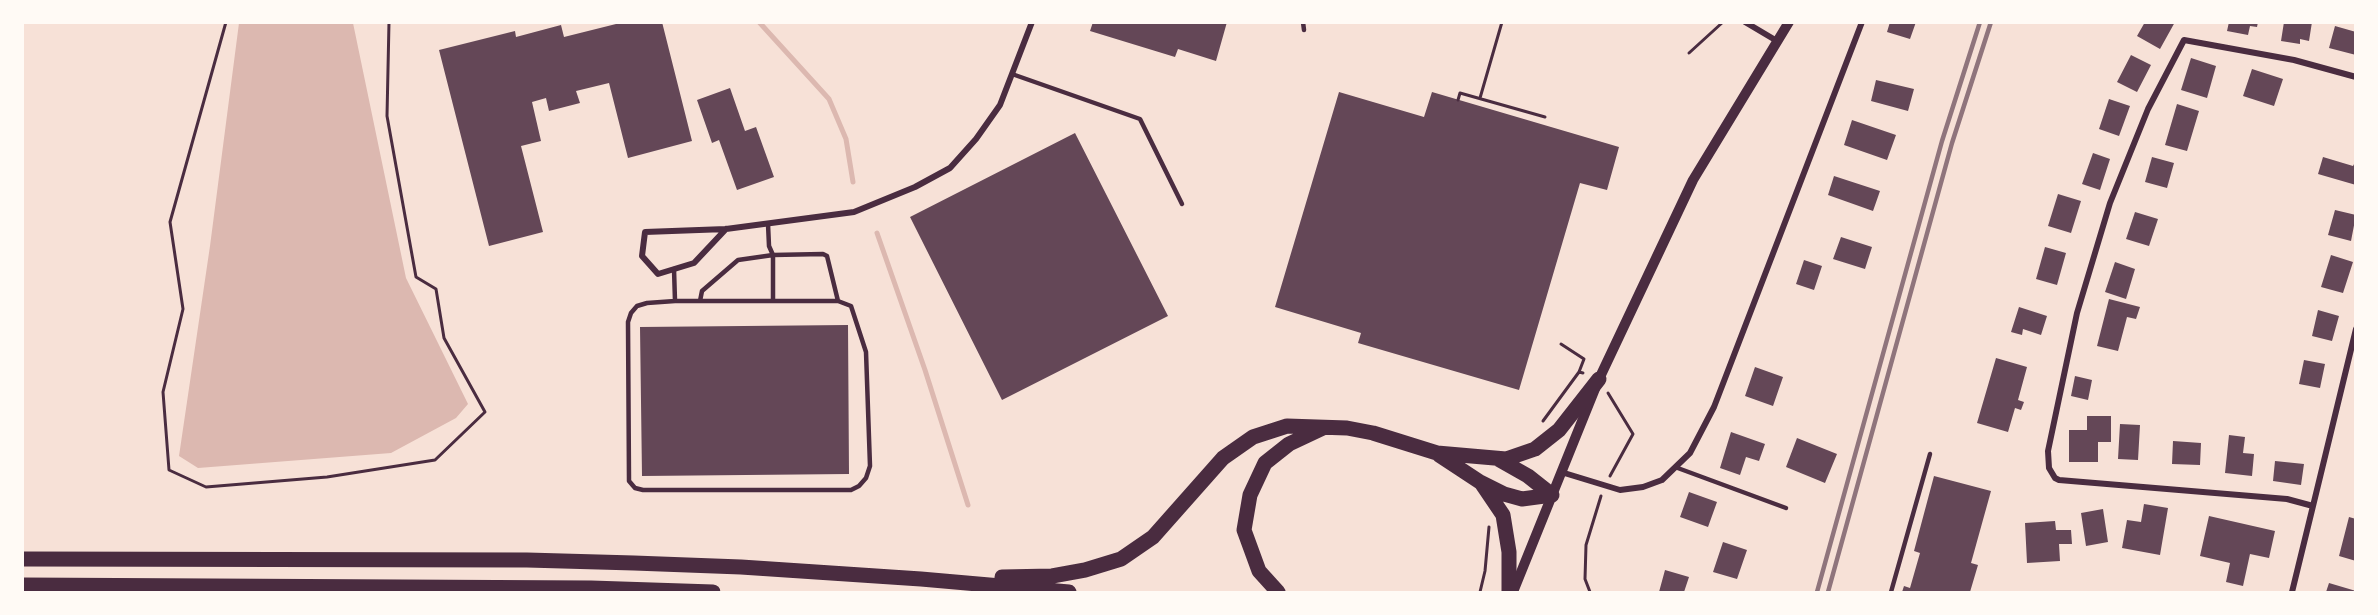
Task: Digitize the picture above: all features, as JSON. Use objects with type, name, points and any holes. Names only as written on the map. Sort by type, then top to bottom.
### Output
[{"type":"highway","points":[[921,579],[1052,576],[1085,570],[1121,559],[1153,537],[1223,458],[1253,437],[1287,426],[1326,426],[1373,433],[1437,453],[1498,459],[1535,449],[1559,430],[1599,379]]},
{"type":"highway","points":[[1278,592],[1259,571],[1244,530],[1250,495],[1265,463],[1289,444],[1326,426]]},
{"type":"highway","points":[[1437,453],[1480,482],[1504,494],[1522,499],[1552,495]]},
{"type":"highway","points":[[1498,459],[1528,476],[1552,495]]},
{"type":"highway","points":[[1480,482],[1503,515],[1509,552],[1511,592]]},
{"type":"highway","points":[[22,559],[526,560],[741,567],[1069,592]]},
{"type":"highway","points":[[22,585],[591,588],[712,592]]},
{"type":"street","points":[[726,229],[694,263],[658,274],[642,256],[645,232],[726,229],[854,212],[915,187],[950,168],[976,139],[1000,105],[1032,22]]},
{"type":"street","points":[[1745,22],[1777,41]]},
{"type":"street","points":[[1511,592],[1599,379],[1693,180],[1789,22]]},
{"type":"street","points":[[1561,472],[1620,490],[1643,488],[1662,480],[1690,453],[1714,407],[1862,22]]},
{"type":"street","points":[[2313,506],[2287,499],[2059,480],[2049,468],[2048,451],[2078,313],[2110,203],[2148,109],[2184,40],[2294,60],[2355,77]]},
{"type":"street","points":[[2292,592],[2355,328]]},
{"type":"lane","points":[[1303,22],[1304,30]]},
{"type":"lane","points":[[1012,74],[1140,119],[1182,204]]},
{"type":"lane","points":[[768,224],[769,246],[773,255],[773,301]]},
{"type":"lane","points":[[700,301],[702,291],[738,260],[773,255],[824,254],[827,256],[838,301]]},
{"type":"lane","points":[[674,269],[675,302]]},
{"type":"lane","points":[[773,301],[838,301],[851,306],[866,352],[870,466],[866,478],[852,490],[643,490],[635,488],[629,482],[628,322],[631,313],[637,306],[647,303],[773,301]]},
{"type":"lane","points":[[1891,592],[1930,454]]},
{"type":"lane","points":[[1675,467],[1786,508]]},
{"type":"path","points":[[226,22],[170,222],[183,309],[163,392],[169,470],[206,487],[327,477],[435,460],[485,412],[444,338],[436,289],[416,277],[387,116],[389,22]]},
{"type":"path","points":[[1480,99],[1502,22]]},
{"type":"path","points":[[1689,53],[1723,22]]},
{"type":"path","points":[[1458,100],[1460,93],[1545,117]]},
{"type":"path","points":[[1561,344],[1584,359],[1579,372]]},
{"type":"path","points":[[1590,592],[1585,579],[1586,545],[1605,486],[1633,434],[1599,379]]},
{"type":"shaded area","points":[[239,23],[353,23],[406,278],[468,404],[456,418],[391,453],[198,468],[179,456],[210,246]]},
{"type":"building","points":[[624,22],[662,22],[692,141],[628,158],[609,83],[576,91],[580,103],[549,111],[546,98],[532,102],[541,141],[521,146],[543,232],[489,246],[439,50],[515,31],[516,37],[561,25],[564,37]]},
{"type":"building","points":[[1093,22],[1227,22],[1216,61],[1178,49],[1175,57],[1090,31]]},
{"type":"building","points":[[1890,22],[1916,22],[1910,39],[1887,32]]},
{"type":"building","points":[[2145,22],[2175,22],[2160,49],[2137,36]]},
{"type":"building","points":[[2229,22],[2258,22],[2257,27],[2250,26],[2248,35],[2227,31]]},
{"type":"building","points":[[2284,22],[2312,22],[2309,41],[2300,39],[2300,44],[2281,41]]},
{"type":"building","points":[[2335,26],[2356,32],[2356,55],[2329,48]]},
{"type":"building","points":[[2131,55],[2151,65],[2137,92],[2117,82]]},
{"type":"building","points":[[2191,58],[2216,66],[2207,98],[2181,90]]},
{"type":"building","points":[[2252,69],[2283,79],[2274,106],[2243,96]]},
{"type":"building","points":[[1876,80],[1914,89],[1908,111],[1871,101]]},
{"type":"building","points":[[730,88],[745,131],[756,127],[774,177],[737,190],[719,140],[712,143],[697,100]]},
{"type":"building","points":[[1339,92],[1424,117],[1432,92],[1619,147],[1607,190],[1580,183],[1519,390],[1358,343],[1361,333],[1275,307]]},
{"type":"building","points":[[2109,99],[2130,106],[2119,136],[2099,129]]},
{"type":"building","points":[[2177,104],[2199,111],[2187,151],[2165,145]]},
{"type":"building","points":[[1852,120],[1896,135],[1887,160],[1844,145]]},
{"type":"building","points":[[1075,133],[1168,316],[1002,400],[910,217]]},
{"type":"building","points":[[2093,153],[2110,159],[2100,190],[2082,184]]},
{"type":"building","points":[[2152,157],[2174,163],[2167,188],[2145,182]]},
{"type":"building","points":[[2323,157],[2353,166],[2356,160],[2356,185],[2318,174]]},
{"type":"building","points":[[1834,176],[1880,191],[1873,211],[1828,195]]},
{"type":"building","points":[[2058,194],[2081,201],[2071,233],[2048,226]]},
{"type":"building","points":[[2335,210],[2356,215],[2351,241],[2328,235]]},
{"type":"building","points":[[2135,212],[2158,219],[2149,246],[2126,239]]},
{"type":"building","points":[[1841,237],[1872,247],[1865,269],[1833,259]]},
{"type":"building","points":[[2045,247],[2066,253],[2057,285],[2036,279]]},
{"type":"building","points":[[2331,255],[2353,262],[2343,293],[2321,287]]},
{"type":"building","points":[[1804,260],[1822,266],[1814,290],[1796,284]]},
{"type":"building","points":[[2115,262],[2135,269],[2126,299],[2105,292]]},
{"type":"building","points":[[2109,299],[2140,307],[2136,319],[2127,317],[2118,351],[2097,346]]},
{"type":"building","points":[[2019,307],[2047,316],[2041,335],[2023,329],[2022,335],[2011,332]]},
{"type":"building","points":[[2318,310],[2339,316],[2332,341],[2312,336]]},
{"type":"building","points":[[848,325],[849,474],[642,476],[640,327]]},
{"type":"building","points":[[1996,358],[2027,367],[2018,400],[2024,402],[2021,410],[2015,408],[2008,432],[1977,423]]},
{"type":"building","points":[[2304,360],[2325,364],[2320,388],[2299,384]]},
{"type":"building","points":[[1755,367],[1783,377],[1773,406],[1745,396]]},
{"type":"building","points":[[2075,376],[2092,380],[2088,400],[2071,396]]},
{"type":"building","points":[[2087,416],[2111,416],[2111,442],[2098,442],[2098,462],[2069,462],[2069,430],[2087,430]]},
{"type":"building","points":[[2120,424],[2140,425],[2138,460],[2118,459]]},
{"type":"building","points":[[1731,432],[1765,444],[1759,461],[1746,457],[1740,475],[1720,468]]},
{"type":"building","points":[[2229,435],[2245,437],[2243,453],[2254,454],[2252,476],[2225,473]]},
{"type":"building","points":[[1797,438],[1837,454],[1825,483],[1786,467]]},
{"type":"building","points":[[2173,441],[2201,443],[2200,465],[2172,464]]},
{"type":"building","points":[[2275,461],[2304,464],[2301,485],[2273,481]]},
{"type":"building","points":[[1934,476],[1991,491],[1971,563],[1978,565],[1970,592],[1902,592],[1904,586],[1910,588],[1920,553],[1914,551]]},
{"type":"building","points":[[1689,492],[1717,502],[1708,527],[1680,517]]},
{"type":"building","points":[[2144,504],[2168,508],[2160,555],[2122,548],[2127,520],[2141,522]]},
{"type":"building","points":[[2103,509],[2108,542],[2086,546],[2081,513]]},
{"type":"building","points":[[2209,516],[2275,531],[2269,558],[2250,554],[2243,586],[2226,582],[2230,563],[2200,556]]},
{"type":"building","points":[[2349,517],[2356,519],[2356,561],[2339,556]]},
{"type":"building","points":[[2055,521],[2056,530],[2071,530],[2072,544],[2059,544],[2060,561],[2027,563],[2025,523]]},
{"type":"building","points":[[1723,542],[1747,550],[1737,579],[1713,572]]},
{"type":"building","points":[[1665,570],[1689,577],[1684,592],[1659,592]]},
{"type":"building","points":[[2329,583],[2356,591],[2356,592],[2326,592]]},
{"type":"waterway","points":[[759,22],[829,99],[846,139],[853,182]]},
{"type":"waterway","points":[[877,233],[925,370],[968,505]]},
{"type":"railway","points":[[1817,592],[1942,141],[1980,22]]},
{"type":"railway","points":[[1828,592],[1952,143],[1991,22]]}]
